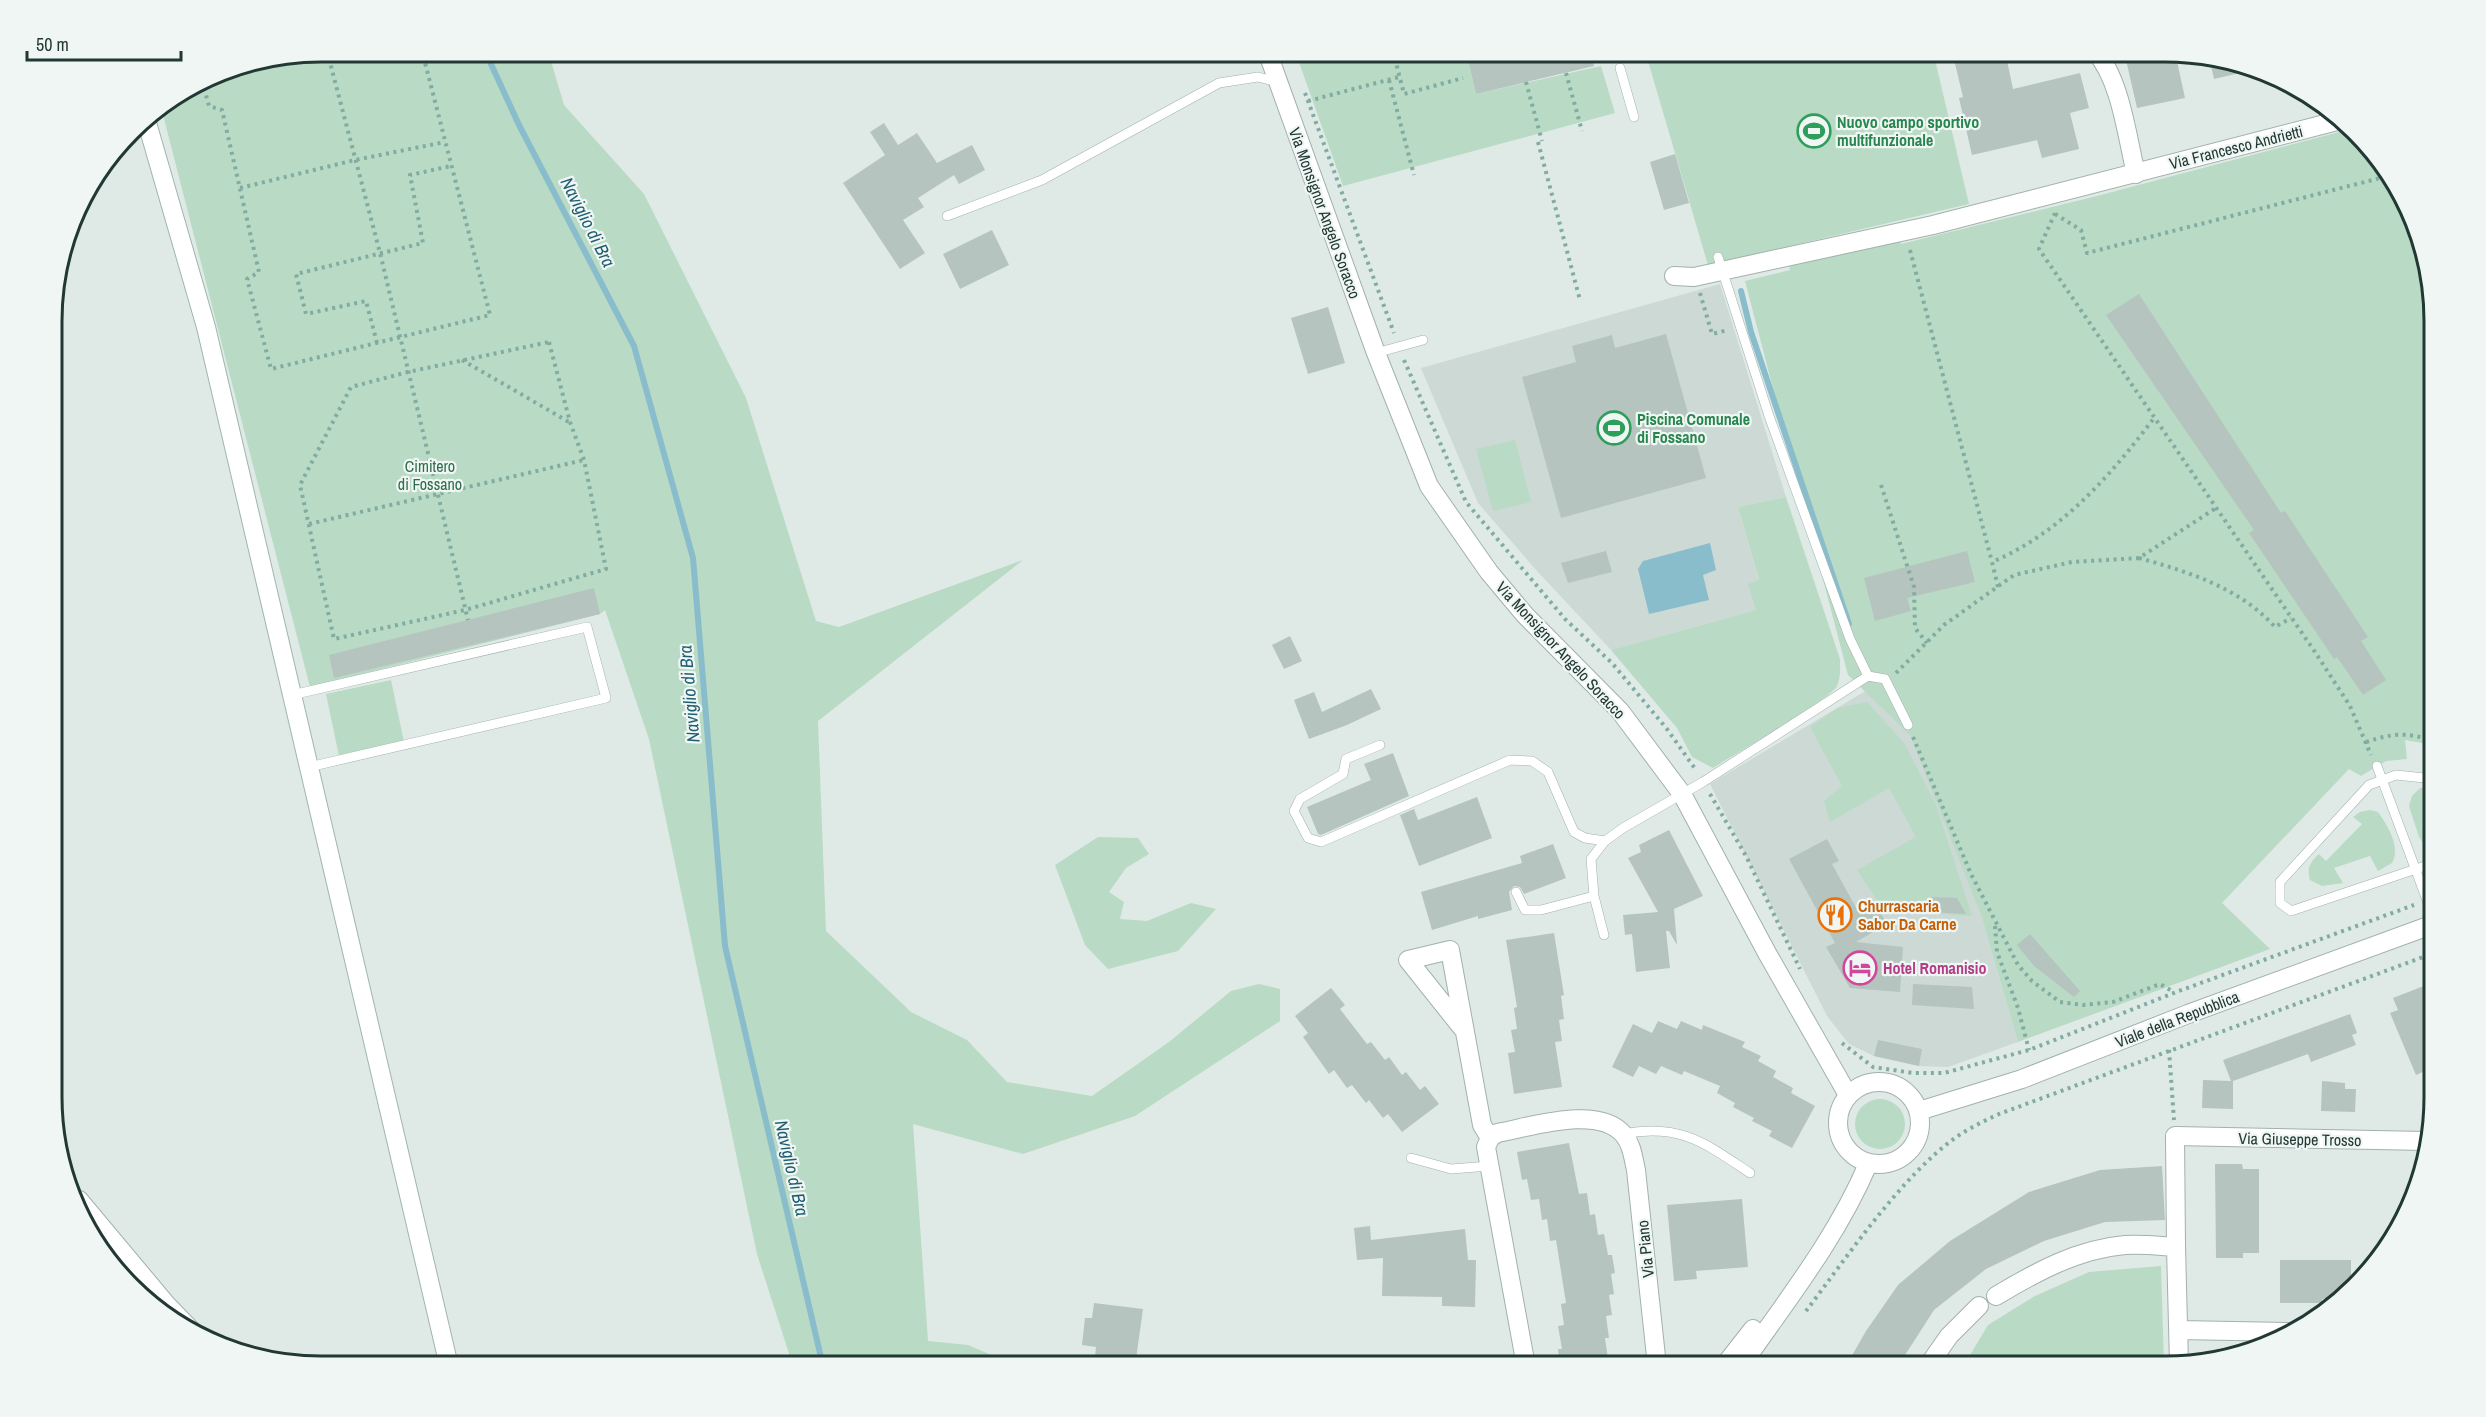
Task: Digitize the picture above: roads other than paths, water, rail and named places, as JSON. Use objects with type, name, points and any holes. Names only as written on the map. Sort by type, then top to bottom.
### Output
[{"type":"street","name":"Via Monsignor Angelo Soracco","points":[[1271,62],[1376,353],[1429,486],[1489,572],[1525,615],[1620,711],[1682,794],[1767,953],[1848,1095]]},
{"type":"street","points":[[2104,62],[2113,82],[2136,174]]},
{"type":"street","name":"Via Francesco Andrietti","points":[[1674,276],[1695,277],[1721,263],[1889,235],[2332,122]]},
{"type":"street","points":[[148,127],[206,327],[447,1356]]},
{"type":"street","name":"Viale della Repubblica","points":[[1919,1111],[2022,1079],[2188,1014],[2424,928]]},
{"type":"street","points":[[1463,1029],[1482,1125],[1490,1138]]},
{"type":"street","points":[[1879,1081],[1896,1085],[1910,1096],[1919,1111],[1920,1129],[1914,1145],[1902,1158],[1886,1164],[1868,1164],[1853,1156],[1842,1143],[1837,1127],[1839,1110],[1848,1095],[1862,1085],[1879,1081]]},
{"type":"street","points":[[1524,1356],[1486,1147],[1490,1138],[1497,1133],[1581,1119],[1610,1124],[1623,1134]]},
{"type":"street","name":"Via Piano","points":[[1623,1134],[1632,1148],[1636,1170],[1656,1356]]},
{"type":"street","name":"Via Giuseppe Trosso","points":[[2176,1247],[2175,1136],[2421,1141]]},
{"type":"street","points":[[1748,1356],[1830,1239],[1852,1202],[1868,1164]]},
{"type":"street","points":[[88,1210],[166,1304]]},
{"type":"street","points":[[1732,1356],[1830,1239]]},
{"type":"street","points":[[1996,1296],[2043,1270],[2100,1249],[2127,1245],[2176,1247],[2179,1355]]},
{"type":"street","points":[[1935,1356],[1949,1336],[1979,1306]]},
{"type":"street","points":[[2179,1330],[2274,1332]]},
{"type":"lane","points":[[1620,68],[1634,117]]},
{"type":"lane","points":[[948,216],[1042,180],[1219,83],[1258,77],[1278,82]]},
{"type":"lane","points":[[1721,263],[1769,416],[1850,639],[1868,676]]},
{"type":"lane","points":[[1376,353],[1423,340]]},
{"type":"lane","points":[[292,695],[587,627],[606,698],[309,767]]},
{"type":"lane","points":[[1604,935],[1594,896],[1591,859],[1605,841],[1703,782],[1868,676],[1885,679],[1908,725]]},
{"type":"lane","points":[[1380,745],[1346,759],[1343,774],[1300,800],[1294,811],[1308,838],[1321,842],[1510,760],[1532,761],[1548,772],[1574,832],[1585,838],[1605,841]]},
{"type":"lane","points":[[2377,766],[2424,892]]},
{"type":"lane","points":[[2424,778],[2396,775],[2369,785],[2280,882],[2280,903],[2291,911],[2424,867]]},
{"type":"lane","points":[[1516,892],[1525,910],[1541,910],[1594,896]]},
{"type":"lane","points":[[1623,1134],[1649,1129],[1679,1133],[1714,1149],[1750,1173]]},
{"type":"lane","points":[[1411,1158],[1451,1168],[1490,1166]]},
{"type":"water","points":[[1710,543],[1716,570],[1703,575],[1709,600],[1649,614],[1638,569],[1643,561]]},
{"type":"waterway","name":"Naviglio di Bra","points":[[490,62],[519,125],[634,346],[693,558],[725,946],[821,1356]]},
{"type":"waterway","points":[[1741,291],[1751,332],[1849,624]]},
{"type":"place","name":"Nuovo campo sportivo multifunzionale","points":[[1814,131]]},
{"type":"place","name":"Piscina Comunale di Fossano","points":[[1614,428]]},
{"type":"place","name":"Churrascaria Sabor Da Carne","points":[[1835,915]]},
{"type":"place","name":"Hotel Romanisio","points":[[1860,968]]},
{"type":"park label","name":"Cimitero di Fossano","points":[[430,475]]}]
